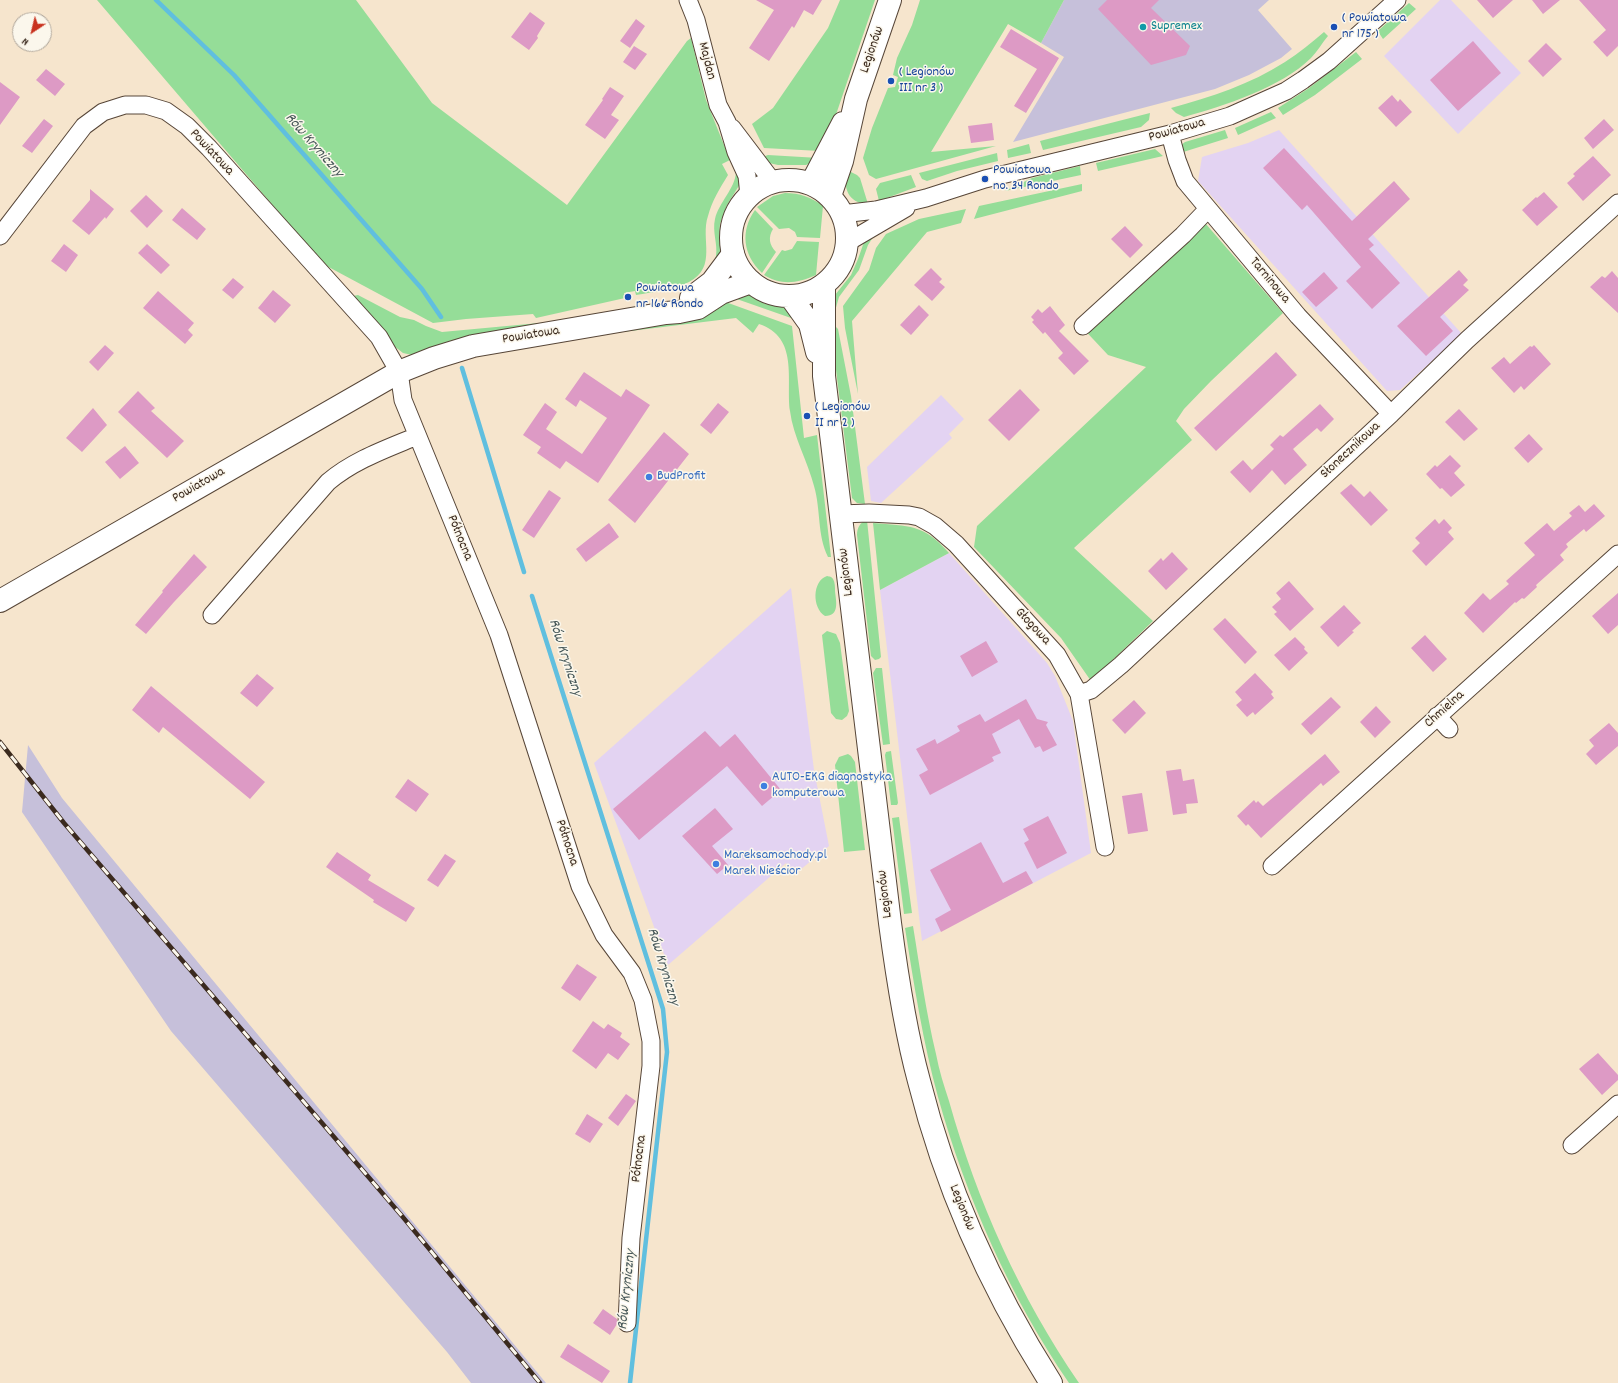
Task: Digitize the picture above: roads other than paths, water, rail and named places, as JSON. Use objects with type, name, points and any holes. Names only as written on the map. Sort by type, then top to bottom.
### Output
[{"type":"main road","name":"Legionów","points":[[836,205],[842,161],[856,99],[890,0]]},
{"type":"main road","name":"Legionów","points":[[811,184],[856,99]]},
{"type":"main road","points":[[792,180],[811,184],[836,205],[847,228],[848,242],[841,266],[824,285],[806,294],[790,296],[769,293],[751,282],[740,269],[733,254],[731,236],[732,225],[739,209],[750,196],[764,185],[773,182],[792,180]]},
{"type":"main road","name":"Powiatowa","points":[[666,313],[695,296],[712,282],[733,254]]},
{"type":"main road","name":"Powiatowa","points":[[0,601],[399,372],[434,358],[473,346],[698,308],[721,293],[751,282]]},
{"type":"main road","name":"Legionów","points":[[824,285],[824,376],[892,942],[903,1007],[919,1082],[941,1158],[974,1240],[1006,1309],[1051,1383]]},
{"type":"main road","name":"Legionów","points":[[790,296],[810,324],[824,376]]},
{"type":"street","name":"Majdan","points":[[688,0],[696,20],[716,99],[747,176],[750,196]]},
{"type":"street","name":"Powiatowa","points":[[836,205],[876,210],[926,198],[985,179],[1170,134],[1230,116],[1261,104],[1286,91],[1329,61],[1397,0]]},
{"type":"street","name":"Powiatowa","points":[[0,236],[84,126],[103,112],[125,104],[146,105],[166,111],[187,126],[208,148],[379,337],[399,372]]},
{"type":"street","name":"Majdan","points":[[726,122],[738,134],[773,182]]},
{"type":"street","name":"Tarninowa","points":[[1170,134],[1177,160],[1185,181],[1298,316],[1391,414]]},
{"type":"street","name":"Powiatowa","points":[[848,242],[926,198]]},
{"type":"street","name":"Słonecznikowa","points":[[1079,694],[1091,690],[1121,665],[1391,414],[1467,340],[1618,203]]},
{"type":"street","points":[[1084,326],[1208,210]]},
{"type":"street","name":"Północna","points":[[399,372],[403,400],[499,635],[580,886],[604,936],[632,973],[643,1000],[651,1041],[651,1066],[631,1238],[627,1323]]},
{"type":"street","points":[[212,615],[328,482],[338,473],[360,461],[417,436]]},
{"type":"street","name":"Głogowa","points":[[840,514],[869,513],[909,515],[919,517],[943,532],[956,544],[1050,646],[1064,666],[1079,694],[1105,847]]},
{"type":"street","name":"Chmielna","points":[[1272,866],[1618,554]]},
{"type":"street","points":[[1437,716],[1449,729]]},
{"type":"street","points":[[1572,1145],[1618,1104]]},
{"type":"waterway","name":"Rów Kryniczny","points":[[156,0],[234,75],[422,289],[441,317]]},
{"type":"waterway","name":"Rów Kryniczny","points":[[462,368],[524,572]]},
{"type":"waterway","name":"Rów Kryniczny","points":[[532,596],[663,1009],[667,1052],[630,1383]]},
{"type":"railway","points":[[0,742],[64,823],[402,1216],[540,1383]]},
{"type":"place","name":"Supremex","points":[[1143,27]]},
{"type":"place","name":"( Powiatowa nr 175 )","points":[[1334,27]]},
{"type":"place","name":"( Legionów III nr 3 )","points":[[891,81]]},
{"type":"place","name":"Powiatowa no. 34 Rondo","points":[[985,179]]},
{"type":"place","name":"Powiatowa nr 166 Rondo","points":[[628,297]]},
{"type":"place","name":"( Legionów II nr 2 )","points":[[807,416]]},
{"type":"place","name":"BudProfit","points":[[649,477]]},
{"type":"place","name":"AUTO-EKG diagnostyka komputerowa","points":[[764,786]]},
{"type":"place","name":"Mareksamochody.pl Marek Nieścior","points":[[716,864]]}]
